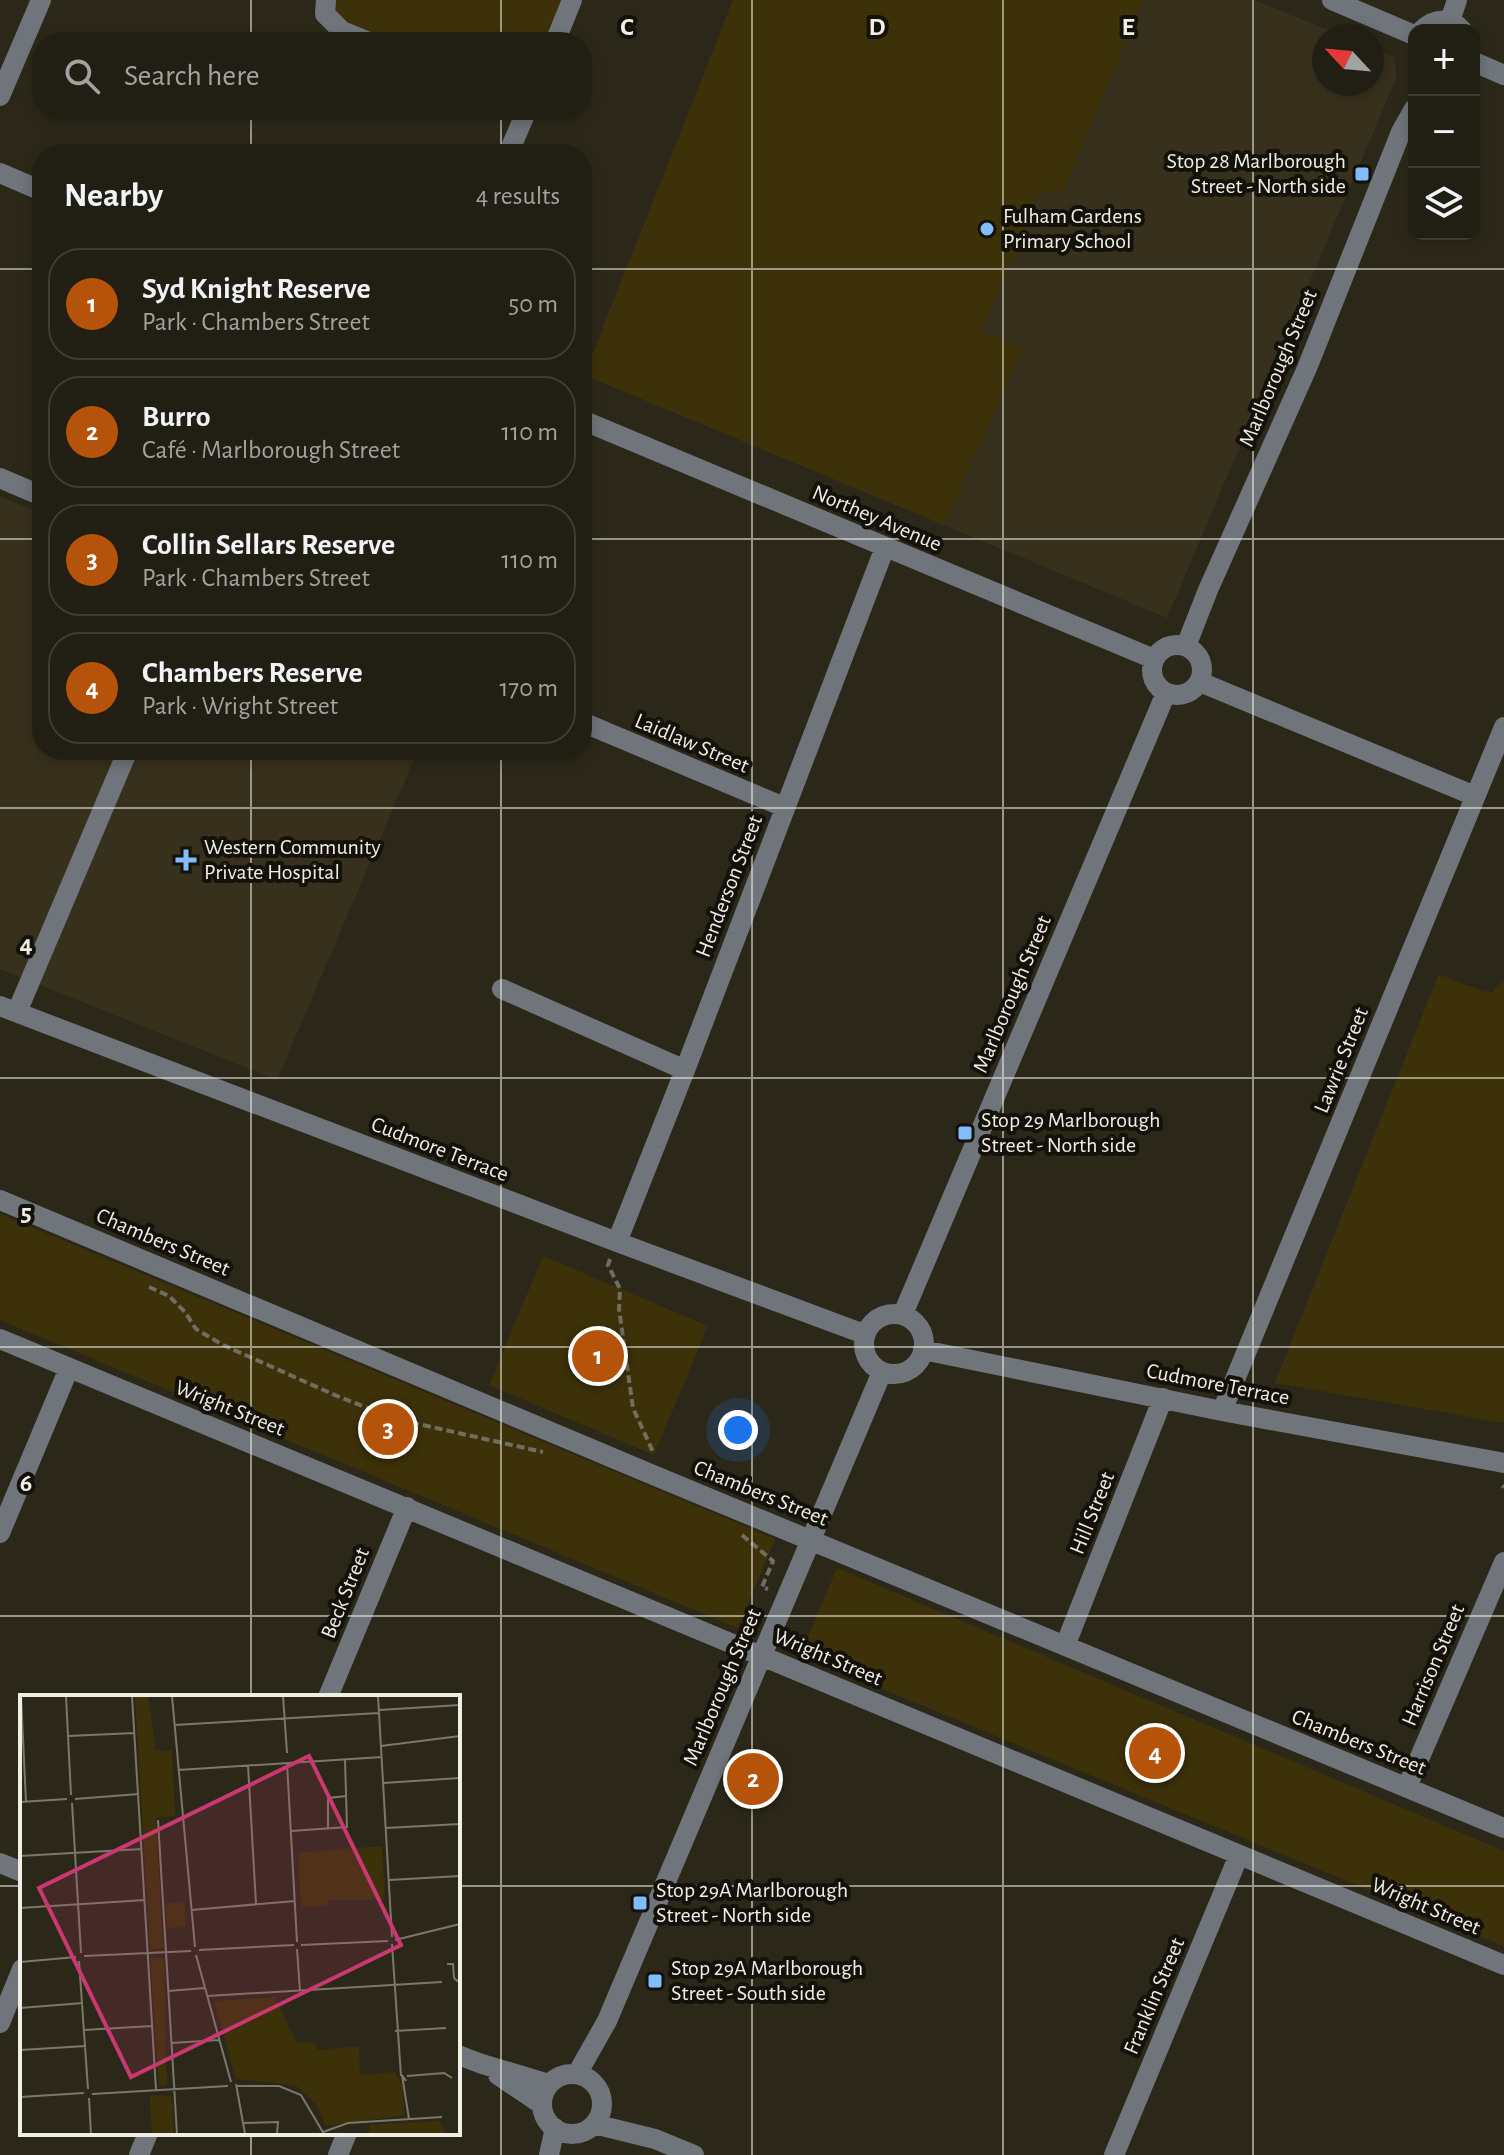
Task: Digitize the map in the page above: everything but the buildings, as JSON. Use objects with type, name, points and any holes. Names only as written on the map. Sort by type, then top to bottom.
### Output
[{"type":"street","points":[[0,96],[41,0]]},
{"type":"street","points":[[326,0],[325,14],[344,32]]},
{"type":"street","points":[[559,32],[572,0]]},
{"type":"street","points":[[1332,0],[1408,32]]},
{"type":"street","points":[[1456,24],[1457,0]]},
{"type":"street","points":[[1480,65],[1504,75]]},
{"type":"street","points":[[512,144],[522,120]]},
{"type":"street","name":"Marlborough Street","points":[[1186,646],[1307,368],[1408,120]]},
{"type":"street","points":[[0,173],[32,187]]},
{"type":"street","name":"Northey Avenue","points":[[592,424],[1154,659]]},
{"type":"street","points":[[0,478],[32,492]]},
{"type":"street","name":"Henderson Street","points":[[617,1242],[885,547]]},
{"type":"street","points":[[1186,646],[1199,657],[1202,667],[1200,682],[1184,695],[1166,693],[1152,677],[1154,659],[1163,648],[1186,646]]},
{"type":"street","points":[[1200,682],[1475,796]]},
{"type":"street","name":"Marlborough Street","points":[[903,1314],[1166,693]]},
{"type":"street","name":"Laidlaw Street","points":[[592,726],[784,807]]},
{"type":"street","name":"Lawrie Street","points":[[1222,1411],[1504,727]]},
{"type":"street","points":[[8,1009],[123,760]]},
{"type":"street","points":[[502,989],[685,1070]]},
{"type":"street","name":"Cudmore Terrace","points":[[8,1009],[864,1334]]},
{"type":"street","name":"Chambers Street","points":[[0,1200],[1504,1828]]},
{"type":"street","points":[[885,1314],[903,1314],[919,1327],[924,1339],[921,1357],[914,1367],[903,1373],[882,1372],[871,1364],[864,1353],[864,1334],[876,1319],[885,1314]]},
{"type":"street","name":"Wright Street","points":[[0,1339],[1504,1965]]},
{"type":"street","name":"Cudmore Terrace","points":[[923,1350],[1222,1411],[1504,1463]]},
{"type":"street","points":[[0,1533],[69,1368]]},
{"type":"street","name":"Marlborough Street","points":[[586,2079],[607,2021],[882,1372]]},
{"type":"street","name":"Hill Street","points":[[1065,1646],[1163,1398]]},
{"type":"street","name":"Beck Street","points":[[329,1695],[407,1507]]},
{"type":"street","name":"Harrison Street","points":[[1407,1787],[1504,1562]]},
{"type":"street","name":"Franklin Street","points":[[1114,2155],[1239,1855]]},
{"type":"street","points":[[0,1863],[20,1871]]},
{"type":"street","points":[[0,2023],[20,1974]]},
{"type":"street","points":[[460,2056],[549,2084]]},
{"type":"street","points":[[482,2064],[541,2104]]},
{"type":"street","points":[[563,2074],[586,2079],[598,2087],[602,2105],[600,2117],[582,2133],[564,2131],[549,2124],[541,2104],[549,2084],[563,2074]]},
{"type":"street","points":[[602,2105],[655,2139]]},
{"type":"street","points":[[594,2124],[655,2139],[694,2155]]},
{"type":"street","points":[[549,2155],[564,2131]]},
{"type":"street","points":[[559,2155],[564,2131]]},
{"type":"street","points":[[139,2155],[147,2135]]},
{"type":"street","points":[[338,2155],[346,2135]]},
{"type":"path","points":[[617,1242],[608,1265],[620,1289],[619,1309],[633,1408],[654,1455],[646,1472]]},
{"type":"path","points":[[140,1283],[169,1296],[196,1329],[223,1345],[337,1396],[396,1419],[555,1455]]},
{"type":"path","points":[[733,1528],[773,1561],[762,1587],[769,1589]]},
{"type":"shaded area","points":[[332,0],[563,0],[550,32],[363,32],[331,13]]},
{"type":"shaded area","name":"Fulham Gardens Primary School","points":[[733,0],[1254,0],[1313,24],[1312,96],[1384,96],[1384,52],[1393,56],[1397,76],[1167,618],[592,378],[592,355]]},
{"type":"shaded area","points":[[733,0],[1143,0],[1062,195],[1040,190],[981,331],[1023,348],[944,525],[592,378],[592,355]]},
{"type":"shaded area","name":"Western Community Private Hospital","points":[[0,496],[32,510],[32,760],[414,760],[277,1080],[0,969]]},
{"type":"shaded area","points":[[1439,974],[1482,991],[1492,992],[1504,981],[1504,1423],[1275,1383]]},
{"type":"shaded area","points":[[0,1214],[775,1539],[738,1628],[0,1320]]},
{"type":"shaded area","points":[[543,1256],[708,1326],[654,1455],[489,1385]]},
{"type":"shaded area","points":[[837,1568],[1504,1851],[1504,1946],[800,1655]]},
{"type":"place","name":"Stop 28 Marlborough Street - North side","points":[[1362,174]]},
{"type":"place","name":"Fulham Gardens Primary School","points":[[987,229]]},
{"type":"place","name":"Western Community Private Hospital","points":[[186,860]]},
{"type":"place","name":"Stop 29 Marlborough Street - North side","points":[[965,1133]]},
{"type":"place","name":"Syd Knight Reserve","points":[[598,1356]]},
{"type":"place","name":"Collin Sellars Reserve","points":[[388,1429]]},
{"type":"place","name":"Chambers Reserve","points":[[1155,1753]]},
{"type":"place","name":"Burro","points":[[753,1779]]},
{"type":"place","name":"Stop 29A Marlborough Street - North side","points":[[640,1903]]},
{"type":"place","name":"Stop 29A Marlborough Street - South side","points":[[655,1981]]}]
